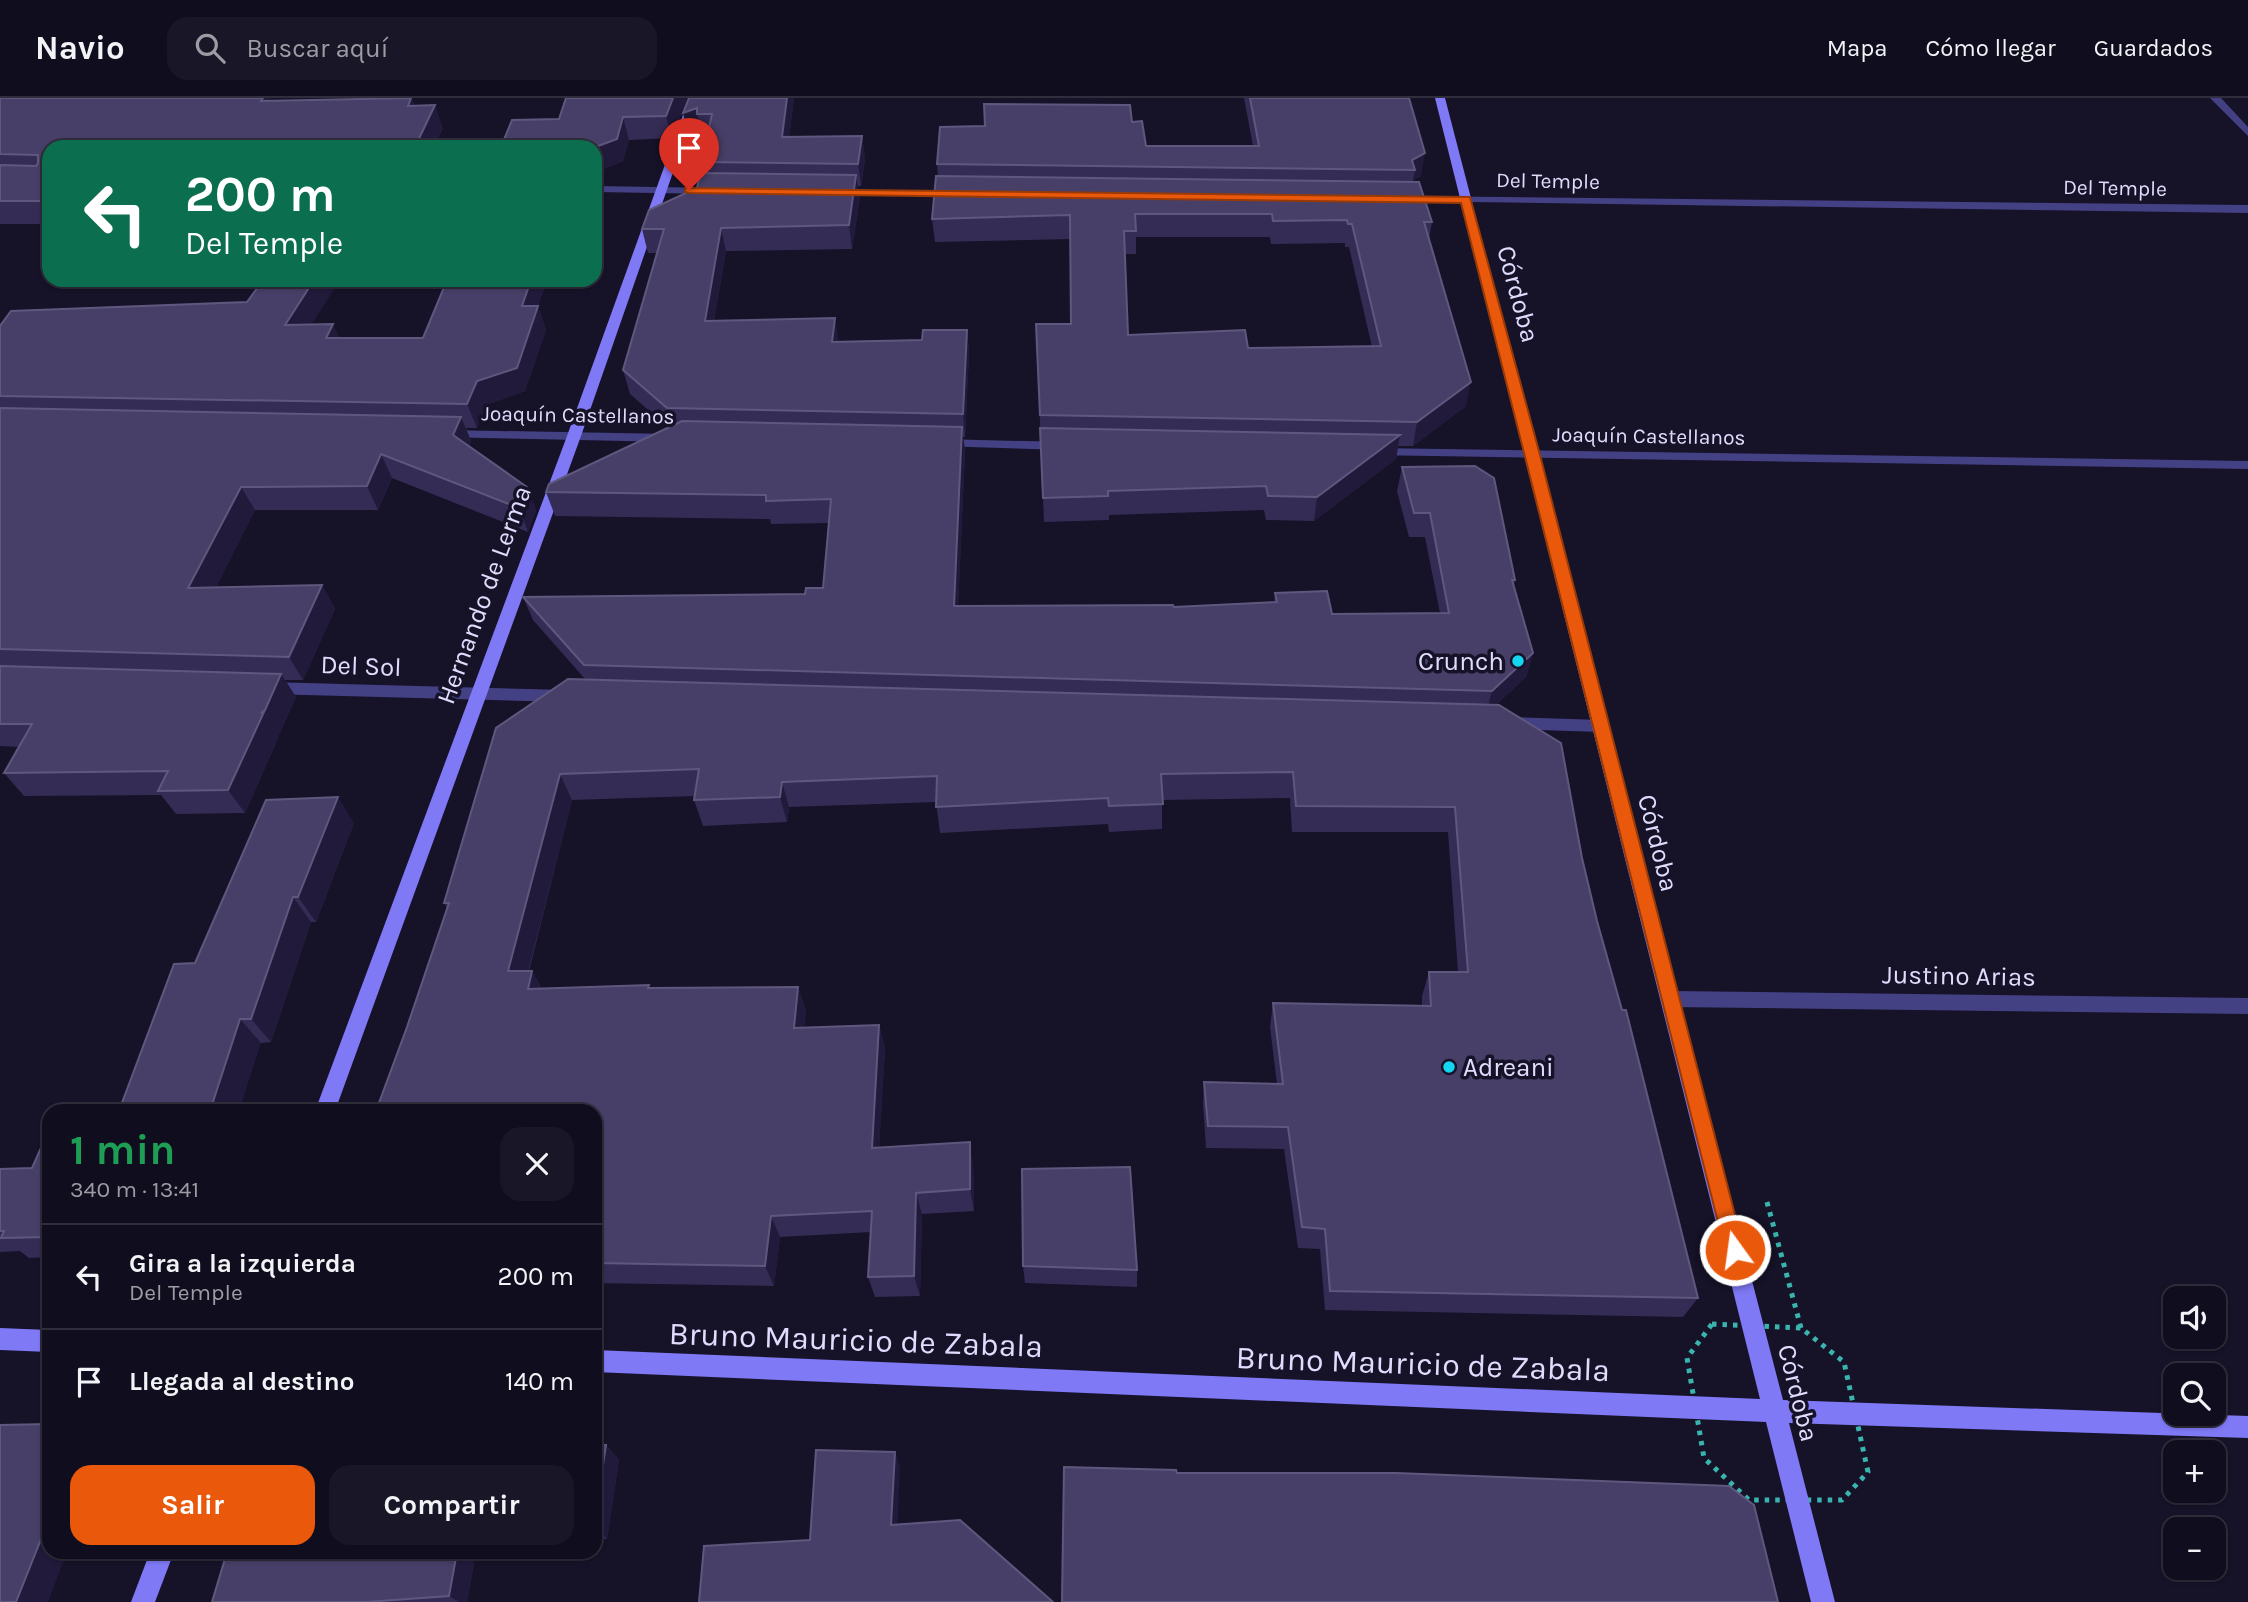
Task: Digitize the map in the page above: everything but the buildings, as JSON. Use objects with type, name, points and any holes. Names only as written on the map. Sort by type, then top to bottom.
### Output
[{"type":"main road","name":"Hernando de Lerma","points":[[328,1104],[574,436],[694,98]]},
{"type":"main road","name":"Córdoba","points":[[1440,98],[1823,1602]]},
{"type":"main road","points":[[0,1339],[42,1341]]},
{"type":"main road","name":"Bruno Mauricio de Zabala","points":[[602,1361],[1856,1414],[2248,1427]]},
{"type":"main road","points":[[143,1602],[159,1559]]},
{"type":"street","points":[[2215,98],[2248,133]]},
{"type":"street","points":[[602,189],[730,191]]},
{"type":"street","points":[[828,192],[966,194]]},
{"type":"street","name":"Del Temple","points":[[1383,199],[2248,209]]},
{"type":"street","name":"Joaquín Castellanos","points":[[434,433],[684,438]]},
{"type":"street","points":[[919,443],[1085,446]]},
{"type":"street","name":"Joaquín Castellanos","points":[[1362,452],[2248,466]]},
{"type":"street","name":"Del Sol","points":[[247,687],[577,697]]},
{"type":"street","points":[[1497,723],[1601,726]]},
{"type":"street","name":"Justino Arias","points":[[1670,999],[2248,1006]]},
{"type":"path","points":[[1712,1324],[1801,1328],[1843,1363],[1868,1472],[1842,1500],[1749,1500],[1704,1458],[1695,1406],[1686,1358],[1712,1324]]},
{"type":"place","name":"Crunch","points":[[1518,661]]},
{"type":"place","name":"Adreani","points":[[1449,1067]]},
{"type":"route","points":[[689,190],[1466,200],[1735,1250]]}]
